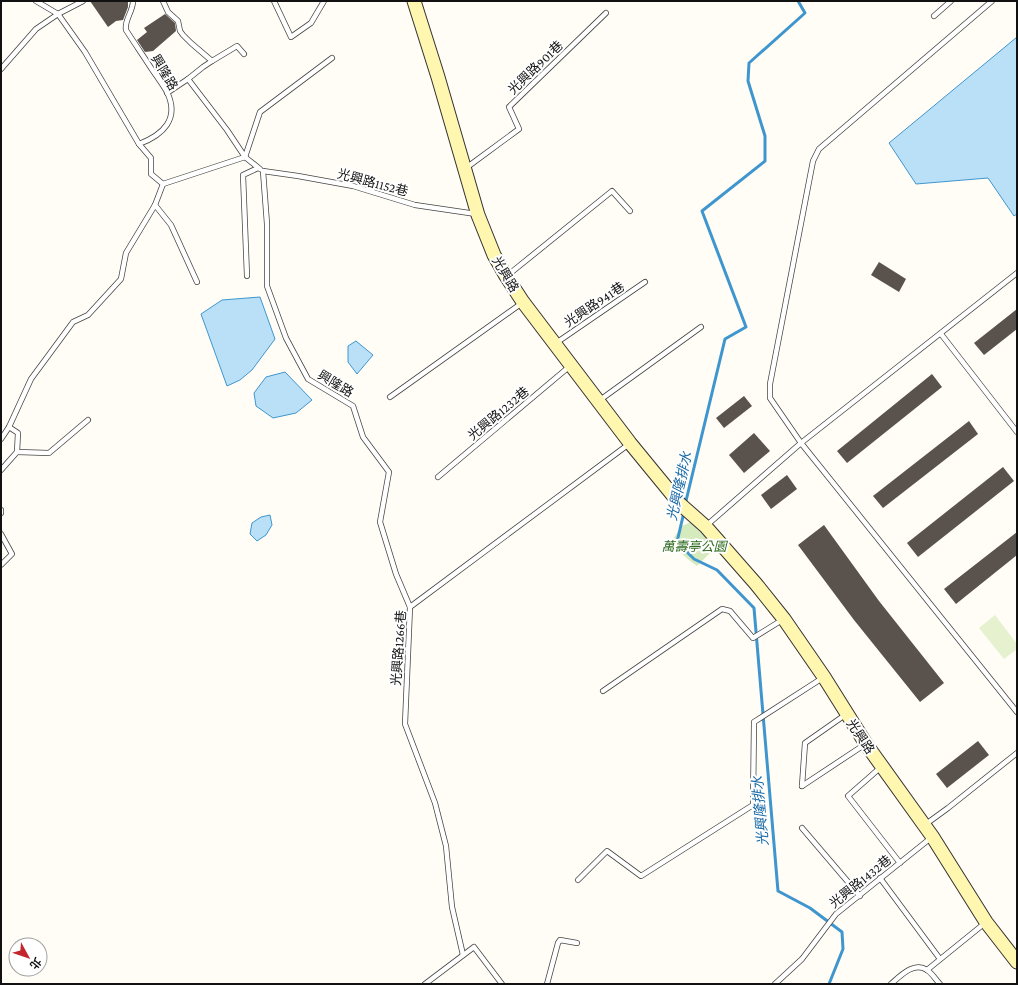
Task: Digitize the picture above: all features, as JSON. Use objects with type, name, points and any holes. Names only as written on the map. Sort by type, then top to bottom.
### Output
[{"type":"main road","name":"光興路","points":[[414,1],[478,215],[494,255],[506,276],[523,302],[571,366],[599,400],[630,443],[680,504],[706,526],[756,584],[784,620],[824,677],[866,744],[932,836],[986,922],[1017,962]]},
{"type":"lane","points":[[36,1],[58,14],[85,52],[139,144],[151,158],[151,174],[164,184]]},
{"type":"lane","points":[[1,69],[36,29],[58,14],[83,1]]},
{"type":"lane","name":"興隆路","points":[[133,1],[131,13],[125,27],[126,30],[167,93],[171,108],[169,124],[160,133],[139,144]]},
{"type":"lane","points":[[163,1],[168,12],[178,21],[180,31],[183,35],[212,61]]},
{"type":"lane","points":[[274,1],[291,37],[311,23],[324,1]]},
{"type":"lane","points":[[934,16],[951,1]]},
{"type":"lane","points":[[992,1],[819,149],[813,161],[770,384],[770,398],[801,443],[1017,712]]},
{"type":"lane","name":"光興路901巷","points":[[465,168],[519,129],[509,107],[606,13]]},
{"type":"lane","name":"興隆路","points":[[244,54],[237,46],[212,61],[188,79],[227,130],[245,157],[260,169],[267,224],[267,286],[286,338],[308,379],[354,406],[363,437],[389,472],[380,522],[396,574],[410,607]]},
{"type":"lane","points":[[1,439],[9,427],[31,378],[73,322],[88,315],[121,279],[126,254],[155,205],[164,184],[245,157],[260,112],[332,58]]},
{"type":"lane","points":[[167,93],[188,79]]},
{"type":"lane","points":[[247,276],[243,175],[260,169]]},
{"type":"lane","name":"光興路1152巷","points":[[260,169],[353,186],[415,205],[478,215]]},
{"type":"lane","points":[[506,276],[612,191],[630,211]]},
{"type":"lane","points":[[155,205],[171,225],[197,282]]},
{"type":"lane","points":[[706,526],[801,443],[1017,274]]},
{"type":"lane","name":"光興路941巷","points":[[555,344],[645,282]]},
{"type":"lane","points":[[390,397],[523,302]]},
{"type":"lane","points":[[599,400],[701,327]]},
{"type":"lane","points":[[941,334],[1017,432]]},
{"type":"lane","name":"光興路1232巷","points":[[438,477],[571,366]]},
{"type":"lane","points":[[16,452],[49,454],[88,420]]},
{"type":"lane","points":[[1,470],[16,452],[18,433],[9,427]]},
{"type":"lane","name":"光興路1266巷","points":[[463,955],[452,907],[446,846],[435,803],[405,724],[410,607],[630,443]]},
{"type":"lane","points":[[1,534],[12,554],[1,565]]},
{"type":"lane","points":[[603,691],[722,609],[730,611],[753,638],[784,620]]},
{"type":"lane","points":[[578,880],[607,851],[641,876],[753,805],[754,722],[824,677]]},
{"type":"lane","points":[[846,714],[805,744],[802,786],[866,744]]},
{"type":"lane","points":[[924,825],[948,808],[1017,753]]},
{"type":"lane","points":[[882,766],[848,796],[900,863]]},
{"type":"lane","points":[[802,828],[860,896]]},
{"type":"lane","name":"光興路1432巷","points":[[775,984],[802,959],[836,914],[932,836]]},
{"type":"lane","points":[[880,878],[940,959]]},
{"type":"lane","points":[[927,970],[986,922]]},
{"type":"lane","points":[[547,984],[560,940],[577,943]]},
{"type":"lane","points":[[425,984],[474,947],[502,984]]},
{"type":"lane","points":[[891,984],[907,970],[921,968],[927,970],[940,984]]},
{"type":"green space","name":"萬壽亭公園","points":[[691,522],[715,548],[697,566],[677,548],[673,539],[682,526]]},
{"type":"green space","points":[[995,615],[1017,644],[1017,649],[1004,659],[979,628]]},
{"type":"water","points":[[1017,37],[1017,214],[1014,216],[988,178],[916,184],[889,143]]},
{"type":"water","points":[[260,297],[275,339],[252,370],[240,380],[227,386],[201,314],[222,300]]},
{"type":"water","points":[[356,341],[373,355],[357,374],[348,362],[348,346]]},
{"type":"water","points":[[285,372],[312,400],[296,413],[273,418],[256,406],[254,393],[266,377]]},
{"type":"water","points":[[270,515],[272,525],[266,535],[257,541],[250,534],[252,523],[261,517]]},
{"type":"building","points":[[90,1],[128,1],[128,7],[123,20],[116,21],[108,27]]},
{"type":"building","points":[[165,14],[175,23],[176,31],[153,51],[145,52],[137,40],[147,32],[144,28]]},
{"type":"building","points":[[879,262],[906,279],[899,292],[871,275]]},
{"type":"building","points":[[1017,309],[1017,329],[984,355],[974,343]]},
{"type":"building","points":[[932,374],[942,387],[847,463],[837,451]]},
{"type":"building","points":[[744,396],[752,406],[724,428],[716,418]]},
{"type":"building","points":[[969,421],[978,434],[883,508],[873,496]]},
{"type":"building","points":[[754,433],[770,451],[744,473],[729,455]]},
{"type":"building","points":[[1003,467],[1014,481],[918,557],[907,543]]},
{"type":"building","points":[[787,475],[797,489],[771,509],[761,495]]},
{"type":"building","points":[[824,525],[879,601],[944,683],[920,702],[854,620],[798,545]]},
{"type":"building","points":[[1017,532],[1017,555],[956,604],[944,589]]},
{"type":"building","points":[[978,741],[989,755],[947,788],[936,774]]},
{"type":"waterway","name":"光興隆排水","points":[[685,505],[725,339],[746,327],[702,211],[765,161],[765,136],[748,81],[749,63],[805,13],[798,1]]},
{"type":"waterway","name":"光興隆排水","points":[[684,512],[677,542],[694,559],[717,570],[754,608],[778,891],[810,908],[842,932],[843,949],[829,984]]}]
